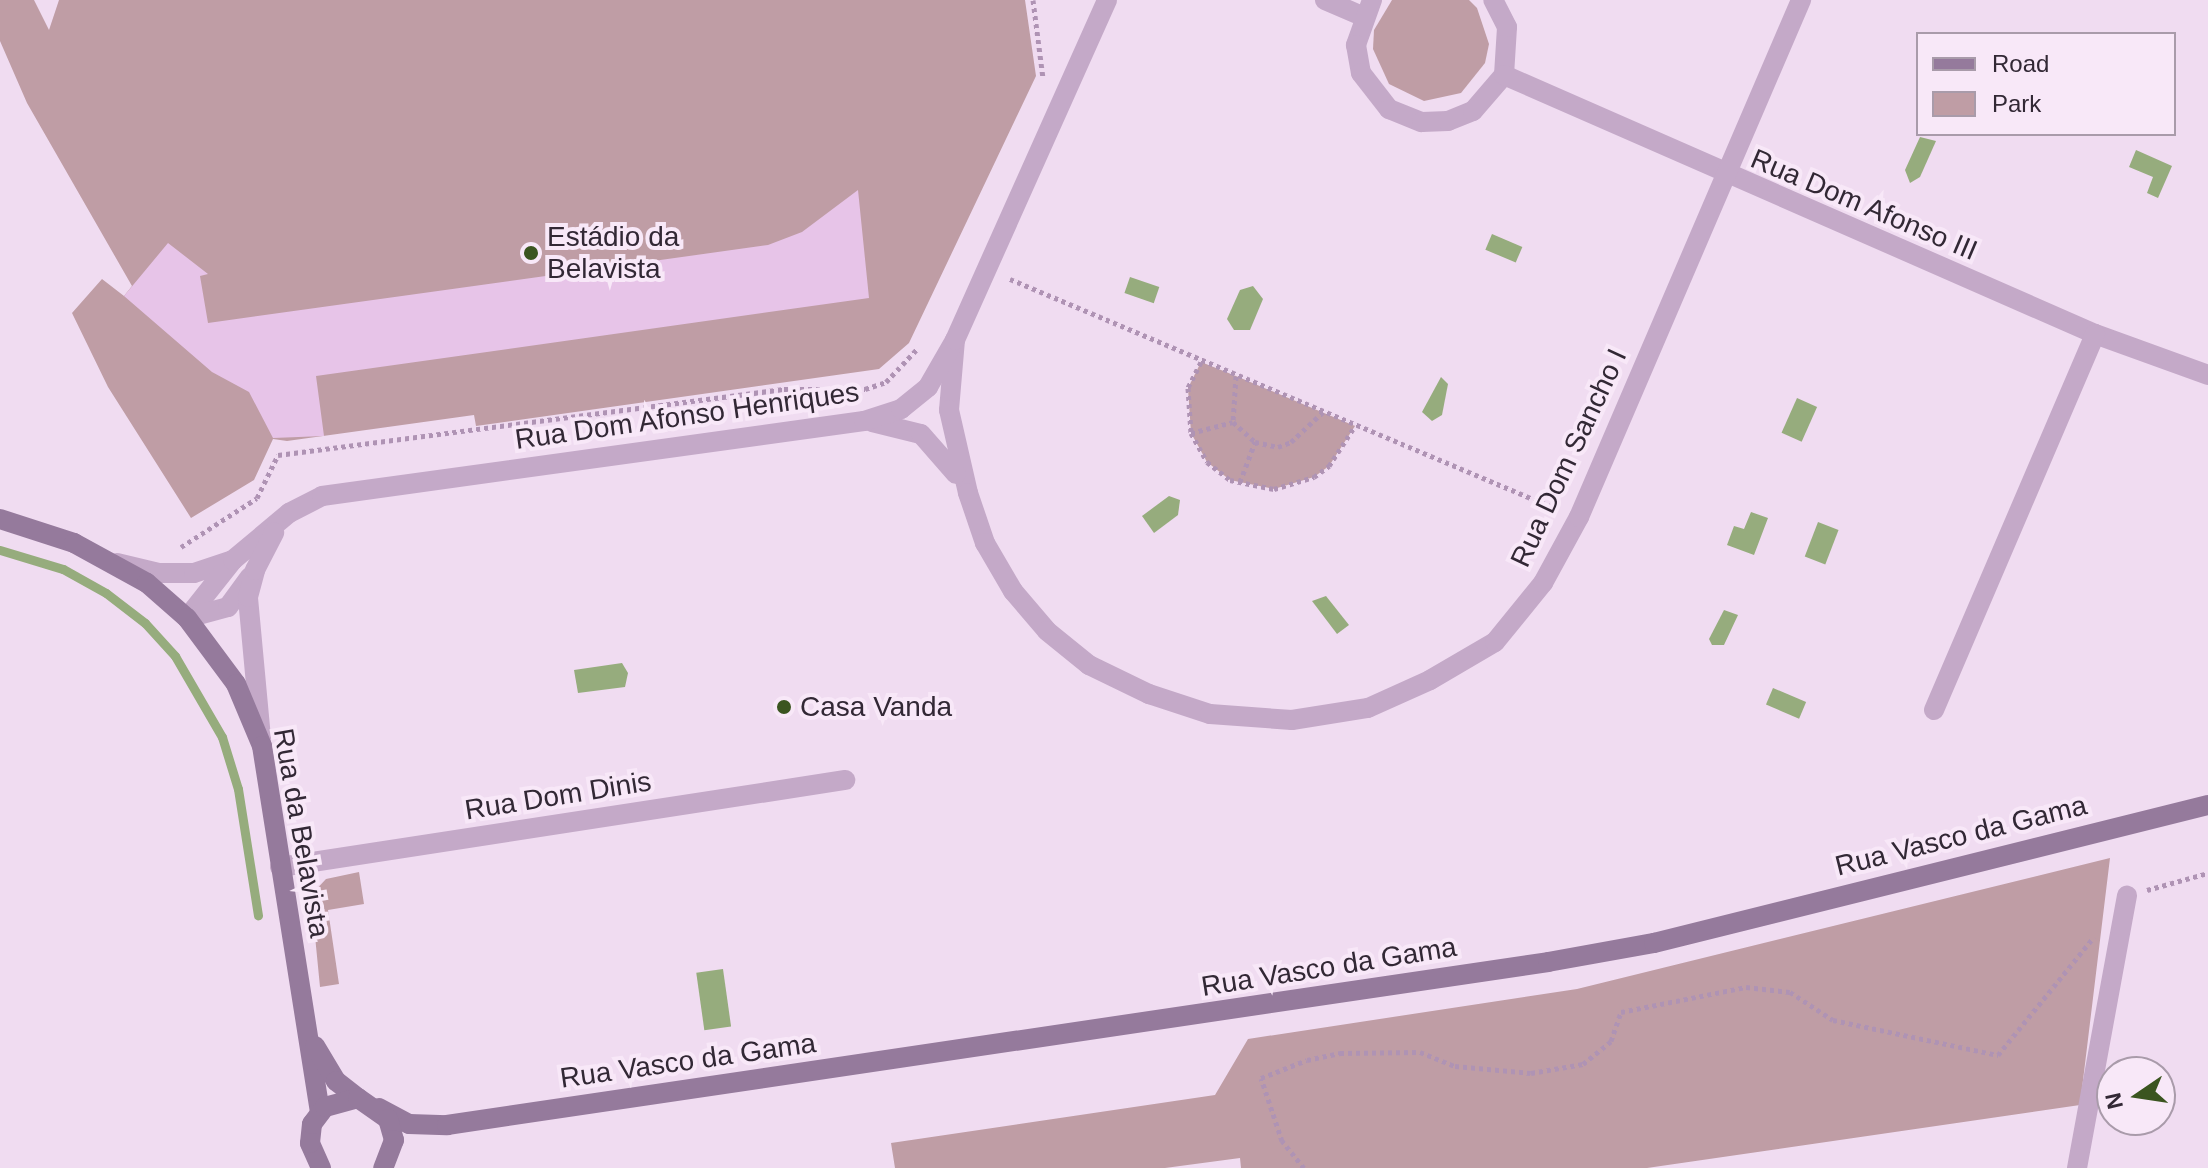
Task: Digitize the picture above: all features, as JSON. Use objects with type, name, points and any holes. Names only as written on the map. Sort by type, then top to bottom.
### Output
[{"type":"street","name":"Rua Dom Afonso Henriques","points":[[233,560],[289,513],[322,496],[864,421],[901,409],[928,387],[955,340],[1107,0]]},
{"type":"street","points":[[1325,0],[1367,8],[1356,45],[1361,73],[1389,109],[1422,122],[1448,121],[1473,111],[1504,75],[1507,27],[1493,0]]},
{"type":"street","name":"Rua Dom Sancho I","points":[[968,493],[985,543],[1013,591],[1047,631],[1089,665],[1149,694],[1210,714],[1292,720],[1368,708],[1430,680],[1495,642],[1543,583],[1579,517],[1801,0]]},
{"type":"street","name":"Rua Dom Afonso III","points":[[1504,75],[1662,141],[1725,176],[2095,334],[2208,375]]},
{"type":"street","points":[[1934,710],[2095,334]]},
{"type":"street","points":[[955,340],[949,410],[968,493]]},
{"type":"street","points":[[864,421],[921,434],[944,455],[968,493]]},
{"type":"street","points":[[187,618],[228,607],[255,570],[289,513]]},
{"type":"street","name":"Rua da Belavista","points":[[0,519],[74,543],[113,562],[187,618],[236,684],[262,746],[301,1004]]},
{"type":"street","points":[[113,562],[159,573],[194,573],[233,560]]},
{"type":"street","points":[[187,618],[233,560]]},
{"type":"street","points":[[255,570],[248,597],[262,746]]},
{"type":"street","name":"Rua Dom Dinis","points":[[280,867],[845,780]]},
{"type":"street","name":"Rua Vasco da Gama","points":[[447,1125],[1639,946],[2208,805]]},
{"type":"street","points":[[2077,1168],[2127,896]]},
{"type":"street","points":[[301,1004],[321,1062],[358,1098],[409,1124],[447,1125]]},
{"type":"street","points":[[301,1004],[320,1112],[310,1143],[321,1168]]},
{"type":"street","points":[[320,1112],[339,1100],[358,1098]]},
{"type":"street","points":[[379,1108],[393,1132],[385,1166]]},
{"type":"street","points":[[385,1166],[410,1139],[447,1125]]},
{"type":"path","points":[[1033,0],[1044,77],[1038,91]]},
{"type":"path","points":[[987,269],[1201,362],[1579,517]]},
{"type":"path","points":[[173,552],[257,498],[278,455],[784,389],[865,389],[903,368],[923,339]]},
{"type":"path","points":[[1201,362],[1188,388],[1191,433],[1207,462],[1240,482],[1274,489],[1314,477],[1329,466],[1355,426]]},
{"type":"path","points":[[1233,422],[1236,376]]},
{"type":"path","points":[[1233,422],[1255,442],[1278,447],[1291,442],[1323,412]]},
{"type":"path","points":[[1191,433],[1233,422]]},
{"type":"path","points":[[1240,482],[1255,442]]},
{"type":"path","points":[[2127,896],[2208,873]]},
{"type":"path","points":[[1304,1168],[1282,1141],[1261,1078],[1307,1060],[1340,1053],[1420,1052],[1455,1066],[1531,1073],[1583,1064],[1611,1041],[1621,1012],[1746,987],[1790,992],[1833,1020],[1998,1055],[2097,933]]},
{"type":"green space","name":"Estádio da Belavista","points":[[0,0],[34,0],[49,30],[59,0],[1025,0],[1036,76],[909,343],[879,369],[476,426],[474,415],[287,441],[273,439],[254,480],[191,518],[108,387],[72,313],[102,279],[124,296],[132,286],[27,103],[0,41]]},
{"type":"green space","points":[[1392,0],[1469,0],[1477,8],[1489,44],[1485,63],[1461,93],[1424,101],[1389,84],[1373,49],[1374,30]]},
{"type":"green space","points":[[1201,362],[1355,426],[1329,466],[1314,477],[1274,489],[1230,480],[1207,462],[1191,433],[1188,388]]},
{"type":"green space","points":[[2110,858],[2080,1105],[1647,1168],[1241,1168],[1240,1158],[1165,1168],[895,1168],[891,1143],[1215,1095],[1248,1039],[1577,989]]},
{"type":"green space","points":[[359,872],[364,904],[328,910],[339,984],[320,987],[311,895],[326,879]]},
{"type":"shaded area","points":[[1920,137],[1936,141],[1920,177],[1910,183],[1905,170]]},
{"type":"shaded area","points":[[2136,150],[2172,166],[2158,198],[2147,193],[2153,177],[2129,167]]},
{"type":"shaded area","points":[[858,190],[869,298],[316,376],[324,436],[273,438],[249,392],[212,372],[124,296],[168,243],[208,274],[200,276],[208,323],[768,245],[802,232]]},
{"type":"shaded area","points":[[1492,234],[1522,247],[1516,263],[1485,250]]},
{"type":"shaded area","points":[[1130,277],[1159,287],[1154,303],[1124,293]]},
{"type":"shaded area","points":[[1253,286],[1263,299],[1250,330],[1234,330],[1227,319],[1240,290]]},
{"type":"shaded area","points":[[1441,377],[1448,384],[1442,415],[1432,421],[1422,412]]},
{"type":"shaded area","points":[[1797,398],[1817,407],[1802,442],[1782,433]]},
{"type":"shaded area","points":[[1169,496],[1180,500],[1178,515],[1154,533],[1142,516]]},
{"type":"shaded area","points":[[1751,512],[1768,518],[1754,555],[1727,545],[1734,526],[1744,529]]},
{"type":"shaded area","points":[[1818,522],[1839,530],[1825,564],[1805,557]]},
{"type":"shaded area","points":[[1326,596],[1349,625],[1337,634],[1312,601]]},
{"type":"shaded area","points":[[1724,610],[1738,615],[1724,645],[1712,645],[1709,639]]},
{"type":"shaded area","points":[[622,663],[628,673],[625,687],[578,693],[574,670]]},
{"type":"shaded area","points":[[1773,688],[1806,702],[1799,719],[1766,705]]},
{"type":"shaded area","points":[[723,969],[731,1026],[704,1030],[696,973]]},
{"type":"waterway","points":[[0,550],[63,569],[106,593],[145,623],[175,656],[222,737],[238,789],[258,915]]},
{"type":"place","name":"Estádio da Belavista","points":[[531,253]]},
{"type":"place","name":"Casa Vanda","points":[[784,707]]}]
